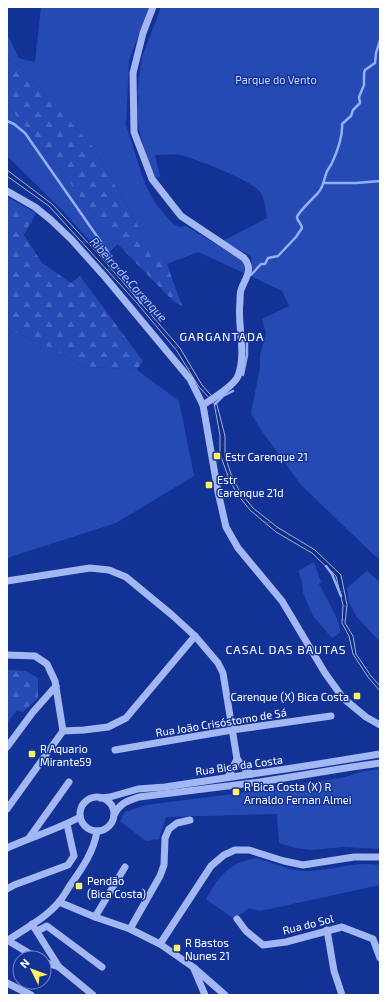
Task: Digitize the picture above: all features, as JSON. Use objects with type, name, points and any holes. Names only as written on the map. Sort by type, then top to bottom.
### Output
[{"type":"street","points":[[153,7],[143,33],[133,73],[134,132],[152,180],[181,216],[244,258],[249,267],[241,290],[238,311],[242,357],[238,376],[229,387],[203,405]]},
{"type":"street","points":[[7,191],[35,206],[71,239],[190,379],[203,405],[216,485],[226,527],[238,548],[282,601],[325,673],[343,698],[366,717],[380,725]]},
{"type":"street","points":[[7,581],[90,568],[110,570],[126,576],[172,615],[194,636],[218,663],[224,673],[237,759],[251,774]]},
{"type":"street","points":[[63,731],[108,727],[126,718],[194,636]]},
{"type":"street","points":[[7,655],[35,656],[48,664],[56,686],[63,731],[7,808]]},
{"type":"street","points":[[7,747],[33,712],[56,686]]},
{"type":"street","name":"Rua João Crisóstomo de Sá","points":[[115,750],[232,730],[331,716]]},
{"type":"street","name":"Rua Bica da Costa","points":[[101,798],[138,789],[165,787],[380,754]]},
{"type":"street","points":[[228,777],[237,759]]},
{"type":"street","name":"Rua Bica da Costa","points":[[114,815],[121,804],[128,800],[140,797],[260,782],[380,764]]},
{"type":"street","points":[[29,838],[69,782]]},
{"type":"street","points":[[101,798],[110,804],[114,815],[106,828],[97,831],[88,829],[84,826],[80,817],[82,806],[85,802],[90,799],[101,798]]},
{"type":"street","points":[[7,848],[67,824],[80,817]]},
{"type":"street","points":[[130,929],[160,876],[164,865],[165,838],[169,829],[177,823],[190,820]]},
{"type":"street","points":[[7,889],[14,884],[68,865],[73,859],[73,853],[67,824]]},
{"type":"street","points":[[23,950],[7,941],[32,924],[59,902],[81,870],[92,850],[97,831]]},
{"type":"street","points":[[160,944],[211,866],[218,859],[230,852],[239,849],[249,850],[284,861],[303,865],[354,858],[380,857]]},
{"type":"street","points":[[95,917],[125,867]]},
{"type":"street","points":[[59,902],[95,917],[130,929],[160,944],[193,967],[225,995]]},
{"type":"street","name":"Rua do Sol","points":[[237,919],[246,931],[264,945],[286,942],[342,927],[373,939],[380,958]]},
{"type":"street","points":[[32,924],[48,950]]},
{"type":"street","points":[[37,931],[46,926],[102,967]]},
{"type":"street","points":[[327,930],[334,972],[342,995]]},
{"type":"street","points":[[52,956],[59,967],[93,995]]},
{"type":"street","points":[[52,965],[59,967]]},
{"type":"street","points":[[193,967],[205,995]]},
{"type":"street","points":[[7,983],[31,995]]},
{"type":"green space","points":[[41,7],[149,7],[129,60],[126,125],[145,184],[155,203],[172,223],[179,227],[186,226],[243,261],[245,267],[244,273],[198,252],[167,264],[163,253],[148,243],[94,148],[21,67],[7,59],[7,34],[19,58],[35,62]]},
{"type":"green space","name":"Parque do Vento","points":[[161,7],[380,7],[380,559],[301,485],[259,427],[251,413],[260,368],[260,355],[266,333],[262,319],[289,306],[282,291],[249,275],[252,266],[251,256],[223,241],[267,218],[262,195],[255,187],[235,176],[197,160],[180,155],[155,155],[160,176],[156,177],[154,174],[141,136],[138,116],[139,97],[137,94],[142,57]]},
{"type":"green space","points":[[7,59],[21,67],[94,148],[148,243],[163,253],[182,306],[173,301],[104,230],[56,163],[7,105]]},
{"type":"green space","points":[[7,105],[56,163],[104,230],[118,244],[104,257],[62,210],[7,156]]},
{"type":"green space","points":[[7,197],[36,213],[24,235],[42,263],[71,283],[80,276],[143,361],[137,370],[82,366],[57,351],[10,330],[7,327]]},
{"type":"green space","points":[[7,327],[10,330],[57,351],[82,366],[137,370],[179,401],[194,476],[116,523],[7,558]]},
{"type":"green space","points":[[314,562],[321,582],[319,584],[336,616],[340,628],[340,633],[332,638],[313,616],[303,593],[302,581],[298,571]]},
{"type":"green space","points":[[367,571],[380,582],[380,642],[357,617],[349,603],[347,588]]},
{"type":"green space","points":[[7,670],[25,671],[38,678],[38,698],[23,712],[17,710],[7,723]]},
{"type":"green space","points":[[380,769],[380,849],[343,847],[311,850],[296,848],[279,843],[277,814],[166,817],[159,839],[146,841],[120,821],[125,812],[146,805],[271,789],[345,777],[364,771]]},
{"type":"green space","points":[[257,858],[289,869],[303,871],[362,864],[380,865],[380,885],[260,911],[249,908],[234,919],[206,899],[220,877],[226,871],[239,863]]},
{"type":"water","points":[[7,170],[52,204],[101,257],[180,348],[202,385],[216,401],[225,436],[225,456],[231,474],[240,492],[253,508],[277,527],[315,550],[341,575],[347,605],[345,623],[353,636],[356,654],[380,686],[380,691],[368,677],[353,654],[349,636],[342,623],[343,605],[336,576],[312,553],[276,532],[250,510],[237,494],[228,476],[220,454],[220,435],[214,403],[199,387],[177,351],[137,303],[49,206],[7,176]]},
{"type":"waterway","points":[[251,275],[261,264],[265,264],[268,258],[278,256],[296,237],[302,228],[297,217],[322,187],[326,173],[336,154],[342,134],[342,124],[351,116],[353,110],[360,103],[359,97],[364,85],[364,73],[365,70],[375,63],[380,40]]},
{"type":"waterway","points":[[7,121],[14,124],[25,133],[101,242],[141,303]]},
{"type":"waterway","points":[[325,183],[380,181]]},
{"type":"waterway","points":[[243,375],[247,355],[247,335]]},
{"type":"waterway","points":[[215,404],[223,396],[233,391]]},
{"type":"waterway","name":"Ribeira de Carenque","points":[[326,566],[332,574],[341,596]]},
{"type":"place","name":"Estr Carenque 21","points":[[217,456]]},
{"type":"place","name":"Estr Carenque 21d","points":[[209,485]]},
{"type":"place","name":"Carenque (X) Bica Costa","points":[[357,696]]},
{"type":"place","name":"R Aquario Mirante59","points":[[32,754]]},
{"type":"place","name":"R Bica Costa (X) R Arnaldo Fernan Almei","points":[[236,792]]},
{"type":"place","name":"Pendão (Bica Costa)","points":[[79,886]]},
{"type":"place","name":"R Bastos Nunes 21","points":[[177,948]]},
{"type":"district","name":"GARGANTADA","points":[[222,336]]},
{"type":"district","name":"CASAL DAS BAUTAS","points":[[286,649]]}]
